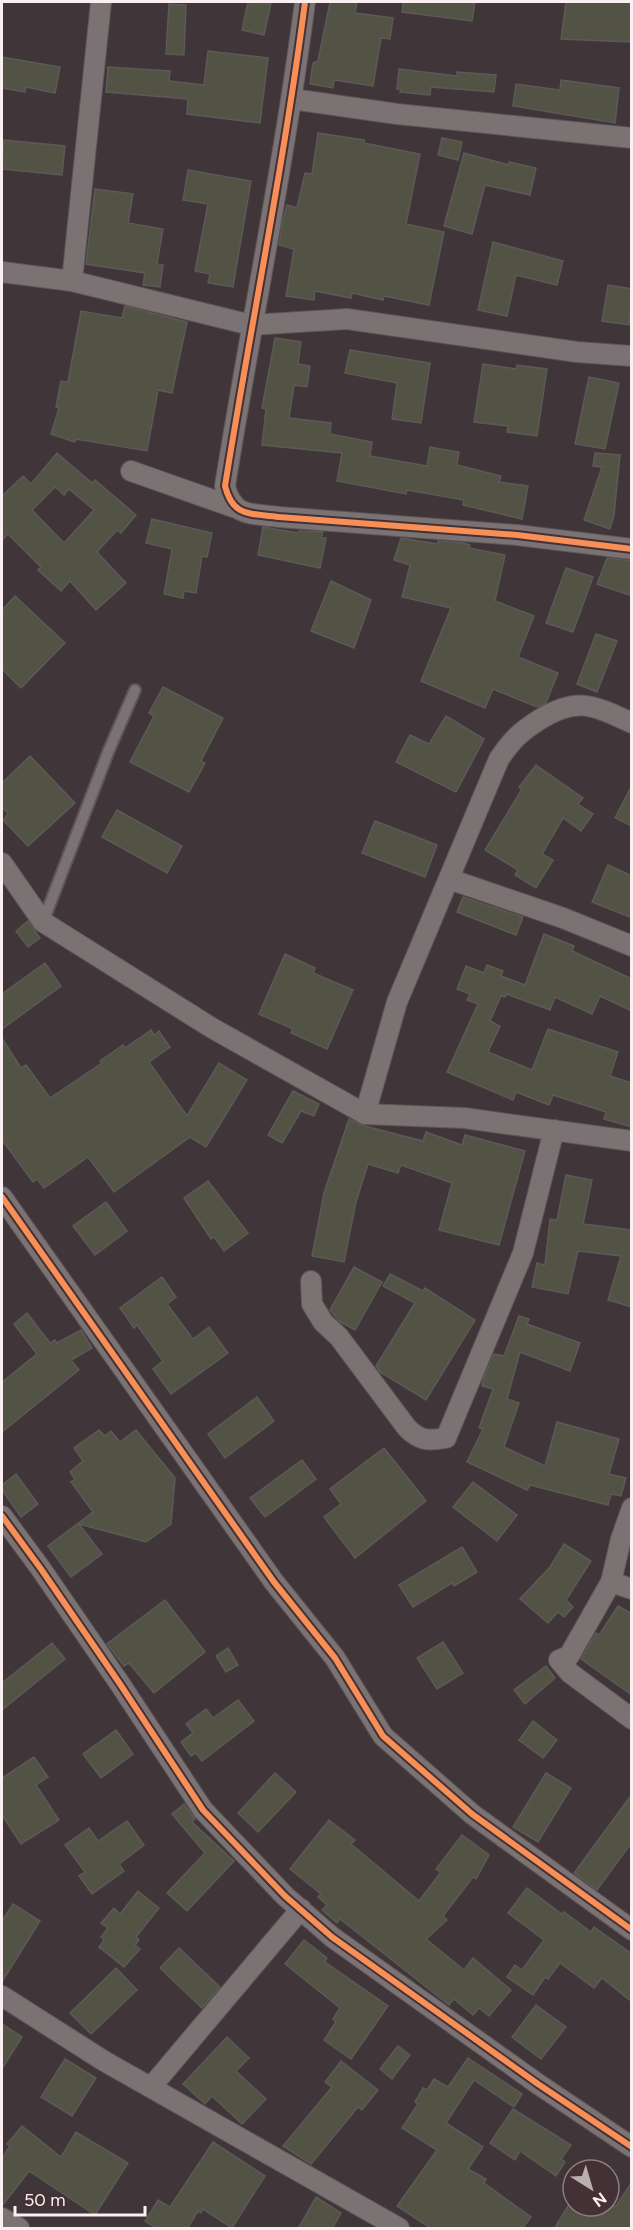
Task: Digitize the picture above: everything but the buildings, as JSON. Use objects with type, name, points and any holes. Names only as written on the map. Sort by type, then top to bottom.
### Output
[{"type":"street","points":[[72,281],[101,2]]},
{"type":"street","points":[[233,507],[225,486],[251,325],[292,99],[305,2]]},
{"type":"street","points":[[292,99],[398,114],[632,138]]},
{"type":"street","points":[[2,272],[72,281],[251,325],[347,319],[577,352],[632,356]]},
{"type":"street","points":[[131,471],[233,507],[241,512],[279,517],[517,535],[632,549]]},
{"type":"street","points":[[365,1114],[397,1002],[499,759],[515,736],[563,706],[577,705],[600,709],[632,723]]},
{"type":"street","points":[[2,863],[43,922],[212,1028],[365,1114],[464,1118],[632,1141]]},
{"type":"street","points":[[449,879],[563,918],[632,946]]},
{"type":"street","points":[[311,1281],[312,1304],[323,1322],[339,1337],[407,1428],[417,1439],[429,1441],[446,1438],[523,1253],[554,1130]]},
{"type":"street","points":[[2,1197],[274,1582],[335,1658],[383,1736],[472,1814],[632,1930]]},
{"type":"street","points":[[632,1508],[621,1539],[611,1582],[569,1656],[559,1660],[570,1673],[632,1719]]},
{"type":"street","points":[[2,1516],[120,1684],[202,1809],[285,1896],[332,1936],[528,2078],[632,2147]]},
{"type":"street","points":[[611,1582],[632,1589]]},
{"type":"street","points":[[152,2086],[301,1909]]},
{"type":"street","points":[[2,1996],[104,2061],[152,2086],[399,2229]]},
{"type":"street","points":[[2,2218],[19,2229]]},
{"type":"lane","points":[[43,922],[109,750],[135,690]]},
{"type":"cycle path","points":[[305,2],[297,63],[225,486],[228,496],[238,509],[252,514],[517,535],[632,549]]},
{"type":"cycle path","points":[[2,1197],[274,1582],[335,1658],[383,1736],[472,1814],[632,1930]]},
{"type":"cycle path","points":[[2,1516],[120,1684],[203,1810],[285,1896],[332,1937],[538,2084],[632,2147]]}]
